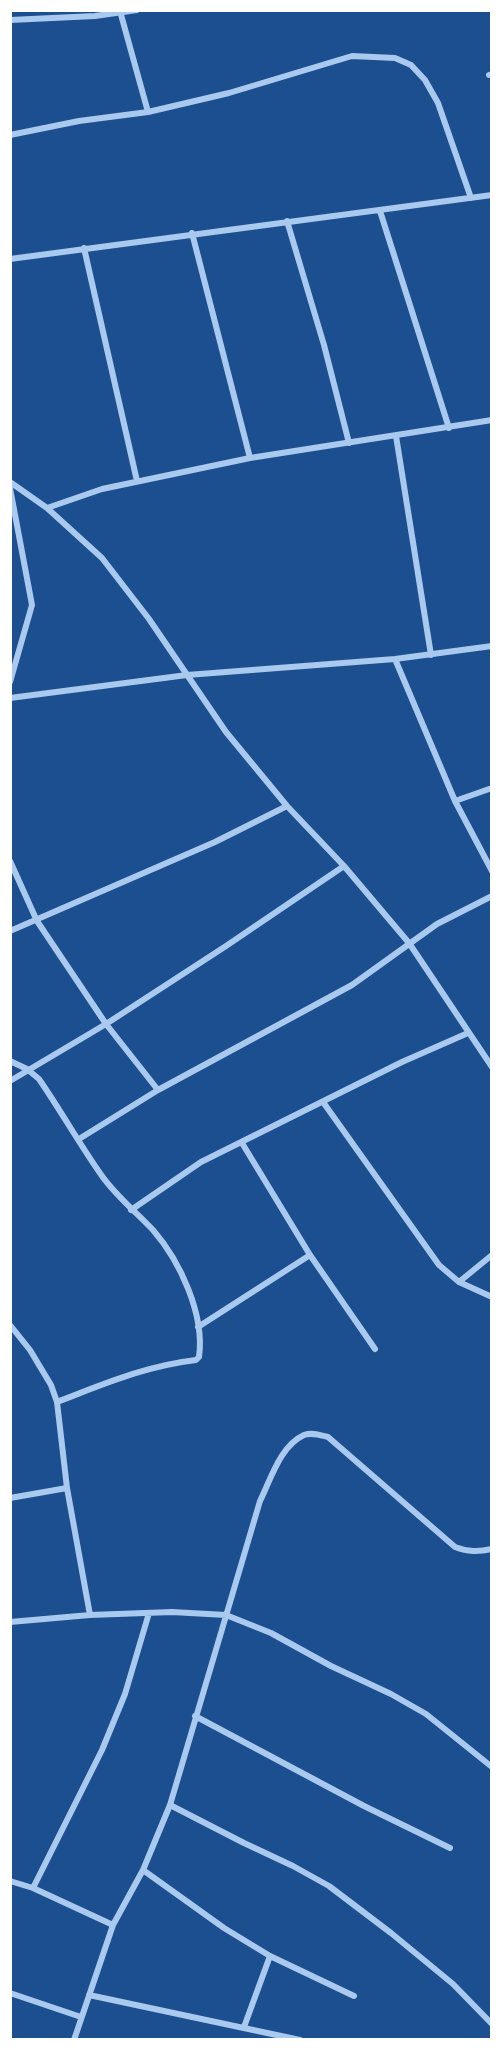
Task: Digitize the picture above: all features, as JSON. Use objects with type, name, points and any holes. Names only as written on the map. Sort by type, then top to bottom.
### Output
[{"type":"street","points":[[10,20],[137,10]]},
{"type":"street","points":[[120,12],[148,112]]},
{"type":"street","points":[[10,135],[79,121],[148,112],[230,93],[352,56],[395,58],[411,65],[425,80],[438,103],[471,198]]},
{"type":"street","points":[[10,259],[192,233],[492,195]]},
{"type":"street","points":[[380,211],[449,428]]},
{"type":"street","points":[[287,221],[324,345],[349,443]]},
{"type":"street","points":[[192,233],[250,458]]},
{"type":"street","points":[[84,248],[137,481]]},
{"type":"street","points":[[47,508],[102,489],[250,458],[492,420]]},
{"type":"street","points":[[396,436],[431,655]]},
{"type":"street","points":[[10,482],[47,508],[102,558],[149,619],[226,732],[287,806],[344,866],[409,943],[492,1067]]},
{"type":"street","points":[[10,488],[32,605],[10,682]]},
{"type":"street","points":[[10,698],[187,675],[394,659],[492,646]]},
{"type":"street","points":[[394,659],[455,801],[492,871]]},
{"type":"street","points":[[455,801],[492,788]]},
{"type":"street","points":[[10,931],[215,842],[287,806]]},
{"type":"street","points":[[10,861],[37,921],[105,1023],[158,1090]]},
{"type":"street","points":[[10,1082],[226,946],[344,866]]},
{"type":"street","points":[[79,1139],[158,1090],[352,985],[437,924],[492,896]]},
{"type":"street","points":[[131,1210],[201,1162],[402,1062],[468,1033]]},
{"type":"street","points":[[10,1061],[39,1080],[103,1177],[170,1252],[191,1295],[198,1327],[200,1352],[196,1360],[157,1365],[57,1402]]},
{"type":"street","points":[[323,1102],[439,1265],[459,1282],[492,1297]]},
{"type":"street","points":[[242,1143],[310,1255],[375,1349]]},
{"type":"street","points":[[198,1327],[310,1255]]},
{"type":"street","points":[[459,1282],[492,1255]]},
{"type":"street","points":[[10,1326],[30,1350],[51,1385],[57,1402],[67,1488],[90,1615]]},
{"type":"street","points":[[74,2040],[113,1925],[143,1870],[170,1806],[260,1501],[281,1456],[305,1435],[316,1434],[327,1437],[455,1547],[467,1552],[481,1552],[492,1548]]},
{"type":"street","points":[[10,1498],[67,1488]]},
{"type":"street","points":[[10,1622],[90,1615],[149,1613],[203,1612],[226,1615],[271,1633],[331,1666],[391,1694],[426,1714],[492,1767]]},
{"type":"street","points":[[33,1888],[102,1750],[125,1694],[149,1613]]},
{"type":"street","points":[[195,1716],[364,1806],[450,1848]]},
{"type":"street","points":[[170,1806],[329,1886],[392,1933],[453,1984],[492,2024]]},
{"type":"street","points":[[143,1870],[224,1928],[270,1956],[354,1996]]},
{"type":"street","points":[[10,1881],[33,1888],[113,1925]]},
{"type":"street","points":[[244,2027],[270,1956]]},
{"type":"street","points":[[10,1993],[81,2017]]},
{"type":"street","points":[[89,1995],[300,2040]]}]
